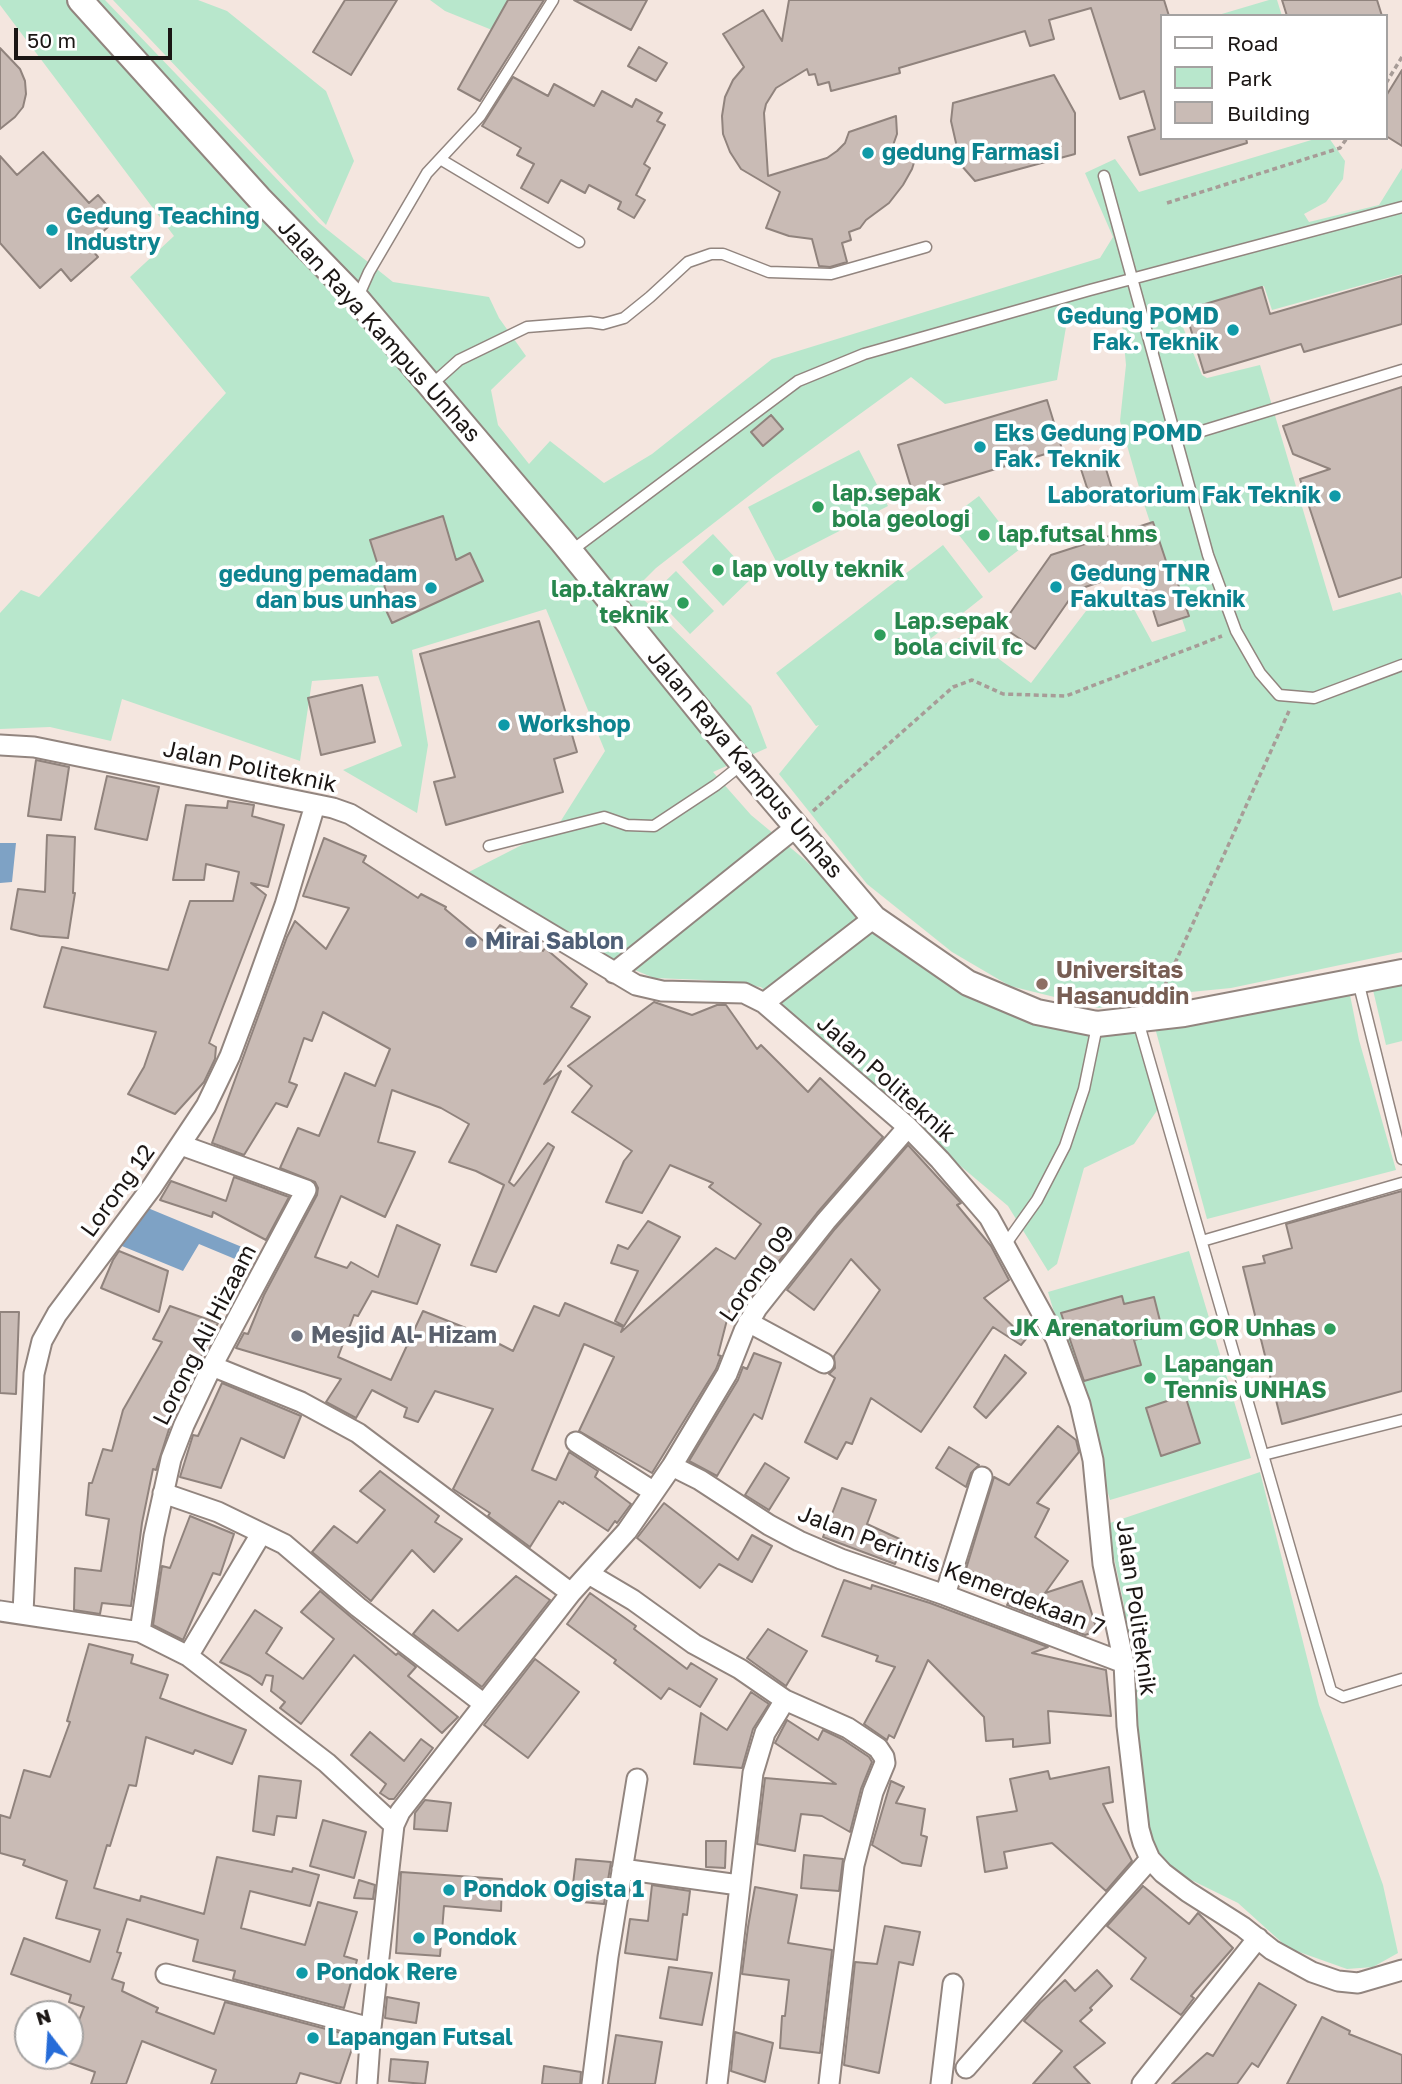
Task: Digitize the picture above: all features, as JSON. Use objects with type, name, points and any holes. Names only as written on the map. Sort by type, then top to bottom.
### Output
[{"type":"street","name":"Jalan Raya Kampus Unhas","points":[[80,0],[259,198],[357,299],[570,552],[742,764],[874,918],[968,982],[1037,1013],[1097,1024],[1184,1014],[1402,972]]},
{"type":"street","name":"Jalan Politeknik","points":[[0,745],[34,747],[350,814],[636,985],[662,991],[744,993],[764,1003],[908,1127],[989,1217],[1056,1339],[1080,1404],[1093,1460],[1104,1564],[1124,1663],[1127,1726],[1137,1813],[1143,1843],[1150,1859],[1188,1892],[1272,1950],[1312,1972],[1339,1981],[1358,1983],[1402,1970]]},
{"type":"street","name":"Lorong 12","points":[[23,1613],[34,1374],[42,1341],[57,1314],[181,1145],[206,1106],[230,1056],[285,905],[316,806]]},
{"type":"street","points":[[614,972],[796,827]]},
{"type":"street","points":[[764,1003],[874,918]]},
{"type":"street","name":"Lorong 09","points":[[672,1466],[727,1374],[748,1322],[826,1221],[908,1127]]},
{"type":"street","name":"Lorong Ali Hizaam","points":[[140,1632],[171,1459],[212,1366],[306,1190],[181,1145]]},
{"type":"street","points":[[748,1322],[824,1363]]},
{"type":"street","points":[[212,1366],[301,1402],[358,1433],[570,1594]]},
{"type":"street","points":[[576,1442],[654,1492]]},
{"type":"street","points":[[367,2084],[394,1825],[409,1799],[570,1594],[627,1531],[672,1466]]},
{"type":"street","name":"Jalan Perintis Kemerdekaan 7","points":[[672,1466],[700,1480],[769,1525],[799,1541],[1124,1663]]},
{"type":"street","points":[[945,1595],[982,1477]]},
{"type":"street","points":[[163,1493],[218,1512],[284,1544],[359,1607],[484,1704]]},
{"type":"street","points":[[188,1656],[261,1534]]},
{"type":"street","points":[[589,1574],[694,1644],[785,1700],[848,1728],[878,1748],[884,1757],[854,1865],[829,2084]]},
{"type":"street","points":[[0,1611],[140,1632],[188,1656],[327,1763],[394,1825]]},
{"type":"street","points":[[717,2084],[756,1758],[765,1733],[785,1700]]},
{"type":"street","points":[[592,2084],[608,1957],[637,1779]]},
{"type":"street","points":[[966,2068],[1150,1859]]},
{"type":"street","points":[[622,1869],[739,1885]]},
{"type":"street","points":[[1142,2084],[1258,1938]]},
{"type":"street","points":[[166,1974],[371,2028]]},
{"type":"street","points":[[941,2084],[953,1984]]},
{"type":"lane","points":[[357,299],[369,272],[427,173],[481,116],[554,0]]},
{"type":"lane","points":[[440,159],[579,242]]},
{"type":"lane","points":[[1104,176],[1208,555],[1236,631],[1260,673],[1279,695],[1314,698],[1402,665]]},
{"type":"lane","points":[[570,552],[798,381],[864,354],[1402,207]]},
{"type":"lane","points":[[430,386],[459,360],[527,327],[603,324],[624,318],[688,262],[711,254],[723,254],[769,272],[831,274],[926,247]]},
{"type":"lane","points":[[1176,439],[1402,370]]},
{"type":"lane","points":[[489,846],[604,817],[628,825],[654,826],[716,785],[742,764]]},
{"type":"lane","points":[[1358,981],[1402,1159]]},
{"type":"lane","points":[[1144,1018],[1202,1241],[1331,1691],[1343,1697],[1402,1679]]},
{"type":"lane","points":[[1004,1245],[1037,1200],[1065,1146],[1084,1088],[1097,1024]]},
{"type":"lane","points":[[1202,1241],[1402,1183]]},
{"type":"lane","points":[[1264,1455],[1402,1420]]},
{"type":"path","points":[[1388,80],[1402,57]]},
{"type":"path","points":[[1167,202],[1340,148],[1346,140]]},
{"type":"path","points":[[796,827],[953,687],[972,680],[1003,694],[1066,696],[1236,631]]},
{"type":"path","points":[[1144,1018],[1296,696]]},
{"type":"green space","points":[[0,0],[105,0],[319,223],[393,282],[489,297],[499,318],[526,356],[491,390],[498,425],[529,464],[550,441],[604,483],[652,454],[772,359],[1100,258],[1113,237],[1085,173],[1115,159],[1139,192],[1311,140],[1330,140],[1345,161],[1343,179],[1326,202],[1304,214],[1309,222],[1379,205],[1402,168],[1402,274],[1272,310],[1264,286],[1177,312],[1202,375],[1207,378],[1260,365],[1333,611],[1400,592],[1402,596],[1402,952],[1231,988],[1160,995],[1099,1008],[1010,986],[952,952],[867,884],[779,774],[819,725],[816,726],[776,673],[943,545],[983,597],[905,659],[967,635],[1031,683],[1086,611],[1128,598],[1152,642],[1186,631],[1120,421],[1126,365],[1121,311],[1066,327],[1057,380],[945,404],[911,377],[773,477],[656,568],[634,590],[751,706],[767,748],[713,772],[751,815],[804,859],[874,927],[1016,1009],[1133,1025],[1158,1109],[1134,1144],[1084,1168],[1057,1264],[1048,1271],[1008,1206],[913,1126],[761,987],[704,980],[654,978],[585,949],[465,874],[557,827],[605,751],[546,609],[412,650],[428,745],[417,813],[343,770],[402,746],[378,676],[312,681],[300,761],[122,699],[111,741],[50,727],[0,729],[0,613],[21,590],[39,597],[226,393],[130,277],[174,236],[0,5]]},
{"type":"green space","points":[[113,0],[198,0],[227,11],[326,91],[354,161],[326,225]]},
{"type":"green space","points":[[430,0],[508,0],[492,30],[445,11]]},
{"type":"green space","points":[[1277,0],[1281,14],[1222,14]]},
{"type":"green space","name":"lap.sepak bola geologi","points":[[859,450],[888,506],[777,563],[748,507]]},
{"type":"green space","name":"lap.futsal hms","points":[[979,496],[1020,549],[989,573],[947,520]]},
{"type":"green space","name":"lap volly teknik","points":[[713,534],[753,577],[723,606],[682,562]]},
{"type":"green space","name":"lap.takraw teknik","points":[[676,571],[714,611],[690,634],[652,594]]},
{"type":"green space","points":[[1402,983],[1402,1041],[1386,1045],[1373,990]]},
{"type":"green space","points":[[1349,990],[1359,1040],[1396,1170],[1207,1219],[1154,1024]]},
{"type":"green space","name":"Lapangan Tennis UNHAS","points":[[1189,1251],[1251,1458],[1110,1500],[1048,1292]]},
{"type":"green space","points":[[1260,1472],[1319,1705],[1383,1885],[1398,1953],[1373,1967],[1347,1969],[1288,1948],[1238,1903],[1173,1871],[1159,1854],[1150,1836],[1142,1806],[1124,1605],[1107,1524]]},
{"type":"water","points":[[0,843],[16,843],[12,882],[0,883]]},
{"type":"water","points":[[143,1206],[254,1252],[247,1264],[199,1244],[183,1271],[117,1244]]},
{"type":"building","points":[[345,0],[397,0],[351,75],[313,52]]},
{"type":"building","points":[[508,0],[544,0],[480,101],[458,89]]},
{"type":"building","points":[[574,0],[647,0],[631,30]]},
{"type":"building","points":[[789,0],[1164,0],[1168,14],[1160,14],[1160,140],[1246,140],[1247,143],[1140,175],[1128,137],[1155,129],[1144,91],[1120,99],[1091,8],[1049,20],[1054,39],[1030,46],[1025,31],[899,68],[900,73],[831,91],[829,82],[818,85],[815,74],[809,75],[807,69],[776,88],[766,104],[764,113],[768,176],[827,158],[845,143],[849,132],[896,116],[897,134],[891,151],[916,156],[903,185],[889,203],[866,220],[860,228],[849,232],[851,240],[842,243],[847,262],[830,267],[819,266],[812,239],[789,236],[766,228],[780,192],[741,169],[723,134],[725,97],[733,80],[744,67],[723,34],[763,10],[782,41]]},
{"type":"building","points":[[1282,0],[1377,0],[1381,14],[1286,14]]},
{"type":"building","points":[[639,47],[667,63],[656,81],[628,66]]},
{"type":"building","points":[[0,48],[20,69],[26,94],[23,107],[0,129]]},
{"type":"building","points":[[1402,70],[1402,146],[1388,137],[1388,93]]},
{"type":"building","points":[[1054,75],[1075,113],[1075,154],[975,181],[961,165],[951,121],[953,103]]},
{"type":"building","points":[[513,77],[548,96],[554,84],[594,106],[602,91],[632,107],[636,99],[662,113],[657,121],[665,125],[644,164],[650,168],[636,195],[645,200],[634,218],[618,209],[621,202],[589,185],[585,193],[561,180],[548,203],[521,188],[534,164],[517,155],[521,148],[482,126]]},
{"type":"building","name":"Gedung Teaching Industry","points":[[43,152],[89,203],[98,195],[118,218],[88,245],[98,257],[71,281],[61,269],[40,288],[0,243],[0,156],[17,175]]},
{"type":"building","points":[[1402,276],[1402,324],[1304,352],[1301,344],[1204,373],[1185,310],[1262,287],[1270,314]]},
{"type":"building","points":[[1402,387],[1402,577],[1339,597],[1300,479],[1330,469],[1293,454],[1283,426]]},
{"type":"building","name":"Eks Gedung POMD Fak. Teknik","points":[[1047,400],[1062,449],[913,494],[898,445]]},
{"type":"building","points":[[771,415],[783,429],[763,446],[751,432]]},
{"type":"building","points":[[1102,456],[1113,492],[1091,500],[1079,463]]},
{"type":"building","points":[[443,516],[456,560],[470,553],[483,581],[392,623],[379,595],[386,591],[370,540]]},
{"type":"building","name":"Gedung TNR Fakultas Teknik","points":[[1153,522],[1173,582],[1177,581],[1189,616],[1158,626],[1140,569],[1076,590],[1035,649],[1001,626],[1051,555]]},
{"type":"building","name":"Workshop","points":[[539,621],[577,752],[554,759],[563,792],[446,825],[434,782],[455,777],[420,654]]},
{"type":"building","points":[[362,685],[375,742],[321,755],[308,698]]},
{"type":"building","points":[[36,760],[69,767],[61,820],[28,816]]},
{"type":"building","points":[[107,776],[159,787],[147,840],[95,829]]},
{"type":"building","points":[[228,801],[254,805],[252,816],[284,825],[268,887],[251,883],[266,895],[209,1043],[216,1047],[215,1059],[204,1082],[175,1114],[128,1094],[144,1067],[156,1032],[44,1007],[62,947],[168,970],[190,901],[233,901],[239,872],[206,864],[204,880],[173,880],[186,805],[227,808]]},
{"type":"building","points":[[47,835],[75,837],[75,893],[68,938],[40,936],[11,929],[18,889],[45,892]]},
{"type":"building","points":[[324,838],[366,856],[363,862],[418,898],[421,894],[446,907],[445,909],[486,943],[500,925],[543,951],[545,948],[587,984],[571,1007],[590,1017],[544,1084],[561,1071],[509,1182],[514,1186],[548,1143],[554,1147],[496,1272],[471,1265],[504,1185],[476,1171],[449,1162],[469,1124],[441,1108],[392,1090],[378,1142],[415,1152],[385,1217],[341,1196],[315,1257],[347,1268],[351,1262],[378,1277],[397,1225],[440,1245],[417,1304],[372,1291],[358,1316],[354,1315],[338,1357],[391,1380],[423,1311],[476,1332],[513,1351],[534,1306],[559,1316],[565,1303],[623,1327],[621,1332],[716,1248],[735,1259],[761,1224],[709,1187],[713,1183],[670,1165],[642,1213],[606,1202],[624,1161],[632,1151],[572,1112],[592,1086],[568,1066],[654,1002],[692,1015],[717,1005],[726,1005],[757,1049],[761,1045],[808,1092],[820,1078],[883,1137],[767,1276],[757,1269],[730,1308],[716,1369],[652,1473],[579,1431],[614,1357],[584,1344],[532,1470],[556,1480],[569,1452],[598,1471],[595,1477],[631,1504],[608,1531],[559,1501],[530,1547],[488,1516],[490,1513],[453,1489],[493,1409],[435,1391],[418,1422],[404,1417],[407,1408],[372,1390],[356,1418],[326,1402],[341,1379],[236,1348],[244,1333],[248,1334],[264,1295],[317,1195],[315,1182],[280,1168],[298,1128],[319,1136],[345,1073],[375,1086],[390,1049],[323,1012],[312,1041],[304,1038],[289,1082],[297,1085],[287,1107],[276,1103],[244,1155],[212,1143],[295,921],[326,949],[349,908],[303,896]]},
{"type":"building","points":[[908,1145],[961,1203],[957,1205],[991,1246],[1009,1280],[984,1298],[1026,1339],[1021,1345],[993,1327],[921,1432],[871,1398],[852,1444],[846,1442],[837,1459],[805,1442],[835,1378],[829,1374],[835,1368],[834,1356],[880,1290],[851,1259],[814,1310],[787,1290],[835,1229]]},
{"type":"building","points":[[234,1177],[289,1197],[266,1240],[213,1212],[212,1217],[160,1200],[171,1181],[226,1201]]},
{"type":"building","name":"JK Arenatorium GOR Unhas","points":[[1402,1191],[1402,1391],[1282,1424],[1243,1267],[1265,1263],[1263,1256],[1292,1248],[1286,1224]]},
{"type":"building","points":[[648,1221],[680,1237],[624,1326],[615,1321],[638,1271],[611,1263],[618,1245],[628,1249]]},
{"type":"building","points":[[119,1251],[168,1271],[159,1312],[101,1288]]},
{"type":"building","points":[[1122,1296],[1124,1304],[1154,1297],[1163,1333],[1134,1340],[1141,1365],[1084,1381],[1061,1313]]},
{"type":"building","points":[[170,1306],[218,1323],[166,1425],[170,1426],[156,1470],[153,1469],[142,1523],[131,1606],[102,1603],[100,1614],[74,1610],[75,1568],[101,1571],[109,1519],[86,1515],[89,1483],[92,1483],[103,1449],[112,1451],[123,1410],[162,1342],[153,1339]]},
{"type":"building","points":[[0,1312],[19,1312],[16,1394],[0,1393]]},
{"type":"building","points":[[754,1353],[781,1363],[762,1419],[754,1414],[717,1476],[689,1461],[738,1380],[743,1367],[747,1369]]},
{"type":"building","points":[[1005,1355],[1026,1373],[986,1418],[974,1407]]},
{"type":"building","points":[[222,1383],[301,1416],[284,1458],[241,1438],[221,1488],[180,1477],[193,1435],[198,1436]]},
{"type":"building","points":[[1185,1395],[1200,1443],[1161,1456],[1146,1408]]},
{"type":"building","points":[[1058,1426],[1076,1440],[1079,1452],[1037,1503],[1049,1509],[1035,1537],[1068,1561],[1045,1593],[1082,1581],[1097,1631],[1085,1635],[1007,1605],[1014,1593],[966,1569],[994,1477],[1009,1485]]},
{"type":"building","points":[[949,1447],[979,1465],[971,1473],[966,1487],[936,1468]]},
{"type":"building","points":[[765,1463],[789,1478],[769,1510],[745,1495]]},
{"type":"building","points":[[380,1471],[439,1516],[435,1522],[462,1539],[434,1572],[412,1550],[371,1601],[312,1552],[334,1526],[357,1543],[385,1510],[360,1491]]},
{"type":"building","points":[[842,1488],[876,1500],[867,1524],[904,1541],[895,1564],[823,1537]]},
{"type":"building","points":[[664,1503],[738,1560],[752,1535],[772,1546],[752,1582],[719,1564],[700,1588],[637,1538]]},
{"type":"building","points":[[190,1516],[234,1534],[220,1575],[213,1573],[183,1640],[153,1625],[162,1566],[170,1568]]},
{"type":"building","points":[[516,1576],[550,1600],[482,1687],[413,1634],[433,1610],[458,1631]]},
{"type":"building","points":[[844,1580],[871,1589],[872,1585],[930,1603],[1048,1647],[1032,1653],[1106,1670],[1111,1716],[1048,1711],[1050,1743],[1013,1747],[1013,1739],[986,1741],[984,1717],[928,1660],[894,1738],[889,1735],[887,1740],[864,1724],[895,1667],[876,1661],[878,1656],[822,1636]]},
{"type":"building","points":[[320,1591],[396,1655],[398,1653],[416,1667],[408,1676],[458,1717],[442,1733],[354,1655],[301,1724],[280,1708],[285,1702],[271,1691],[273,1676],[266,1675],[262,1685],[250,1676],[220,1662],[255,1610],[282,1628],[266,1653],[303,1679],[334,1639],[301,1612]]},
{"type":"building","points":[[590,1593],[636,1626],[634,1629],[687,1669],[691,1663],[717,1679],[700,1707],[669,1688],[661,1699],[614,1663],[616,1660],[567,1624]]},
{"type":"building","points":[[768,1629],[807,1651],[786,1686],[747,1658]]},
{"type":"building","points":[[89,1644],[133,1655],[131,1663],[168,1675],[160,1698],[246,1730],[232,1764],[195,1750],[193,1754],[146,1737],[136,1786],[129,1785],[94,1888],[140,1901],[141,1896],[204,1914],[217,1857],[292,1872],[293,1868],[319,1875],[310,1906],[250,1891],[241,1928],[305,1945],[318,1902],[357,1912],[344,1956],[357,1960],[344,2008],[233,1979],[235,1971],[193,1961],[198,1940],[127,1919],[117,1952],[121,1953],[112,1979],[124,1983],[122,1991],[158,2008],[156,2012],[214,2034],[225,2002],[356,2037],[340,2084],[300,2073],[296,2084],[211,2084],[216,2070],[142,2041],[126,2084],[91,2084],[95,2072],[84,2068],[84,2000],[70,2000],[71,1995],[11,1974],[24,1938],[90,1962],[100,1930],[56,1918],[67,1881],[23,1865],[25,1860],[0,1853],[0,1815],[10,1818],[24,1770],[50,1777],[70,1722],[67,1721]]},
{"type":"building","points":[[535,1659],[579,1692],[528,1758],[484,1725]]},
{"type":"building","points":[[751,1692],[769,1704],[753,1729],[742,1768],[694,1764],[701,1713],[727,1730]]},
{"type":"building","points":[[787,1720],[818,1740],[823,1730],[842,1739],[869,1757],[872,1762],[861,1789],[850,1832],[822,1816],[801,1814],[795,1851],[757,1844],[765,1778],[836,1784],[775,1743]]},
{"type":"building","points":[[370,1732],[404,1761],[421,1739],[433,1748],[394,1799],[380,1793],[386,1784],[351,1755]]},
{"type":"building","points":[[1109,1767],[1113,1802],[1103,1804],[1132,1861],[1106,1891],[1052,1843],[1004,1852],[1007,1868],[985,1872],[977,1817],[1017,1811],[1010,1779],[1048,1771],[1050,1779]]},
{"type":"building","points":[[259,1776],[301,1781],[296,1818],[277,1816],[274,1835],[253,1831]]},
{"type":"building","points":[[891,1781],[904,1787],[896,1803],[925,1809],[921,1835],[927,1837],[921,1866],[902,1863],[872,1845]]},
{"type":"building","points":[[425,1800],[451,1803],[447,1831],[414,1829],[415,1813]]},
{"type":"building","points":[[323,1820],[366,1832],[354,1878],[310,1866]]},
{"type":"building","points":[[706,1841],[726,1841],[725,1868],[706,1867]]},
{"type":"building","points":[[804,1855],[843,1859],[839,1891],[801,1888]]},
{"type":"building","points":[[576,1859],[611,1862],[604,1904],[571,1901]]},
{"type":"building","points":[[401,1872],[502,1879],[501,1911],[444,1906],[440,1956],[396,1953]]},
{"type":"building","points":[[359,1880],[375,1885],[373,1899],[354,1898]]},
{"type":"building","points":[[652,1885],[690,1891],[687,1915],[683,1914],[677,1960],[625,1953],[630,1919],[648,1921]]},
{"type":"building","points":[[1143,1886],[1189,1924],[1198,1913],[1233,1948],[1191,1996],[1194,1998],[1181,2015],[1131,1979],[1146,1958],[1107,1926]]},
{"type":"building","points":[[755,1887],[797,1895],[788,1943],[832,1950],[820,2053],[780,2048],[782,2016],[785,2016],[789,1980],[742,1974]]},
{"type":"building","points":[[885,1926],[920,1932],[913,1965],[899,1962],[879,2073],[844,2065],[855,1962],[877,1964]]},
{"type":"building","points":[[669,1967],[712,1973],[702,2025],[660,2018]]},
{"type":"building","points":[[1097,1970],[1112,1986],[1080,2021],[1105,2043],[1074,2067],[1090,2084],[1033,2084],[1062,2051],[1024,2021],[1065,1980],[1075,1991]]},
{"type":"building","points":[[1259,1983],[1296,2005],[1258,2067],[1252,2063],[1237,2084],[1172,2084],[1207,2053],[1213,2056]]},
{"type":"building","points":[[387,1997],[419,2003],[416,2023],[385,2018]]},
{"type":"building","points":[[1322,2017],[1350,2031],[1349,2034],[1402,2055],[1402,2084],[1287,2084]]},
{"type":"building","points":[[735,2032],[773,2043],[765,2082],[731,2071]]},
{"type":"building","points":[[616,2035],[662,2042],[655,2084],[608,2084]]},
{"type":"building","points":[[391,2059],[428,2062],[425,2084],[389,2081]]},
{"type":"building","points":[[544,2066],[581,2072],[580,2084],[542,2084]]},
{"type":"place","name":"gedung Farmasi","points":[[868,153]]},
{"type":"place","name":"Gedung Teaching Industry","points":[[52,230]]},
{"type":"place","name":"Gedung POMD Fak. Teknik","points":[[1233,330]]},
{"type":"place","name":"Eks Gedung POMD Fak. Teknik","points":[[980,447]]},
{"type":"place","name":"Laboratorium Fak Teknik","points":[[1335,496]]},
{"type":"place","name":"lap.sepak bola geologi","points":[[818,507]]},
{"type":"place","name":"lap.futsal hms","points":[[984,535]]},
{"type":"place","name":"lap volly teknik","points":[[718,570]]},
{"type":"place","name":"Gedung TNR Fakultas Teknik","points":[[1056,587]]},
{"type":"place","name":"gedung pemadam dan bus unhas","points":[[431,588]]},
{"type":"place","name":"lap.takraw teknik","points":[[683,603]]},
{"type":"place","name":"Lap.sepak bola civil fc","points":[[880,635]]},
{"type":"place","name":"Workshop","points":[[504,725]]},
{"type":"place","name":"Mirai Sablon","points":[[471,942]]},
{"type":"place","name":"Universitas Hasanuddin","points":[[1042,984]]},
{"type":"place","name":"JK Arenatorium GOR Unhas","points":[[1330,1329]]},
{"type":"place","name":"Mesjid Al- Hizam","points":[[297,1336]]},
{"type":"place","name":"Lapangan Tennis UNHAS","points":[[1150,1378]]},
{"type":"place","name":"Pondok Ogista 1","points":[[449,1890]]},
{"type":"place","name":"Pondok","points":[[419,1938]]},
{"type":"place","name":"Pondok Rere","points":[[302,1973]]},
{"type":"place","name":"Lapangan Futsal","points":[[313,2038]]}]
